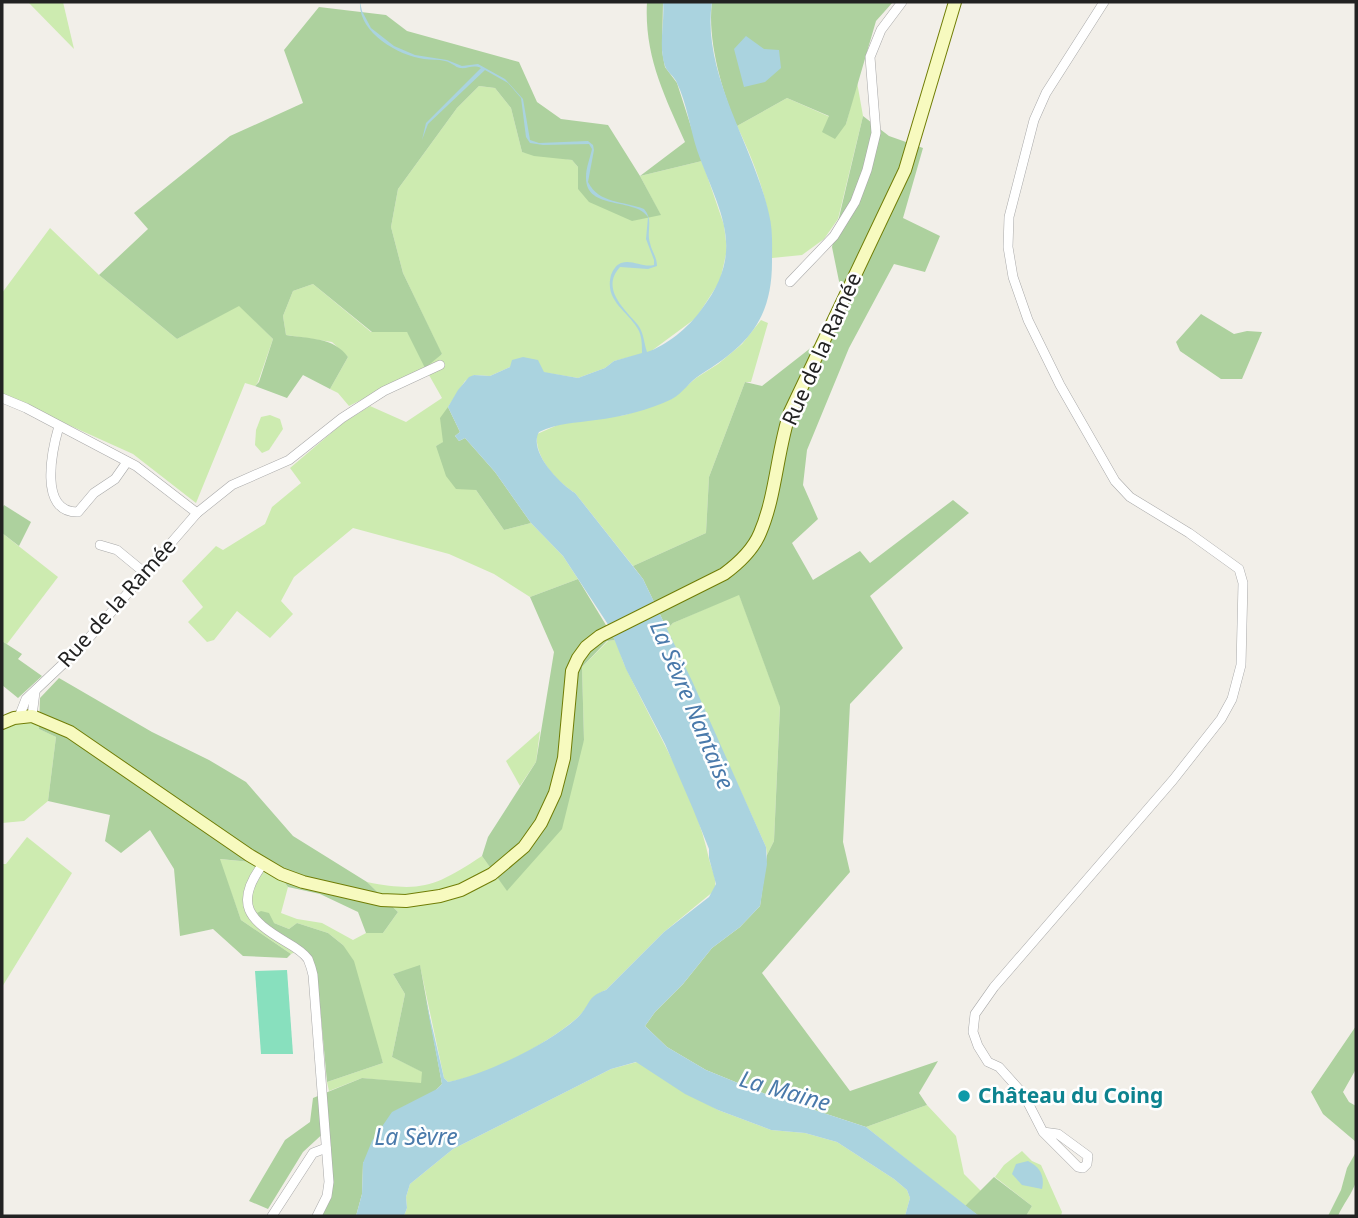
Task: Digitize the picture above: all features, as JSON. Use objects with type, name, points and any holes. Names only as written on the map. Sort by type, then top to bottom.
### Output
[{"type":"main road","name":"Rue de la Ramée","points":[[263,864],[303,882],[370,898],[420,900],[461,890],[492,874],[524,847],[549,808],[565,758],[572,671],[581,652],[600,636],[724,574],[742,560],[760,534],[790,412],[890,204],[916,138],[955,2]]},
{"type":"main road","points":[[2,723],[25,716],[70,732],[263,864]]},
{"type":"street","points":[[790,282],[834,236],[855,202],[867,170],[876,132],[870,57],[881,30],[902,2]]},
{"type":"street","points":[[1043,1132],[1058,1134],[1088,1156],[1087,1164],[1083,1168],[1078,1167],[1043,1132],[1024,1095],[999,1067],[988,1062],[973,1032],[975,1014],[994,987],[1173,780],[1221,719],[1233,699],[1241,665],[1243,583],[1239,569],[1189,533],[1130,497],[1115,481],[1056,378],[1028,320],[1013,277],[1008,247],[1009,218],[1034,120],[1046,93],[1104,2]]},
{"type":"street","name":"Rue de la Ramée","points":[[25,716],[26,699],[82,646],[197,513],[232,485],[289,460],[342,418],[384,391],[440,365]]},
{"type":"street","points":[[2,398],[127,462],[197,513]]},
{"type":"street","points":[[59,426],[50,472],[53,497],[62,507],[78,512],[94,493],[115,479],[127,462]]},
{"type":"street","points":[[100,545],[117,550],[145,573]]},
{"type":"street","points":[[263,864],[247,891],[250,914],[263,929],[304,955],[313,975],[328,1189],[317,1216]]},
{"type":"street","points":[[272,1216],[313,1153],[326,1148]]},
{"type":"green space","points":[[28,2],[63,2],[74,49]]},
{"type":"green space","points":[[647,2],[663,2],[662,51],[665,67],[677,83],[702,161],[640,176],[685,142],[657,74],[649,40]]},
{"type":"green space","points":[[712,2],[893,2],[876,21],[846,124],[835,139],[822,132],[829,116],[787,98],[737,126],[717,65],[712,32]]},
{"type":"green space","points":[[319,7],[386,15],[407,31],[519,62],[537,102],[561,119],[608,125],[661,215],[632,221],[589,202],[578,189],[578,167],[572,160],[522,152],[511,108],[495,88],[479,86],[457,108],[398,189],[391,227],[403,273],[442,354],[425,368],[407,332],[372,332],[313,284],[293,291],[283,316],[286,335],[328,342],[348,357],[330,389],[303,375],[287,398],[255,386],[259,382],[273,339],[239,306],[177,339],[99,275],[148,229],[134,213],[230,136],[303,103],[284,50]]},
{"type":"green space","points":[[857,82],[863,116],[838,219],[824,239],[802,255],[772,258],[767,207],[737,126],[787,98],[846,124]]},
{"type":"green space","points":[[479,86],[495,88],[511,108],[522,152],[572,160],[578,167],[578,189],[660,214],[640,176],[702,161],[724,225],[727,250],[720,281],[696,318],[650,352],[614,361],[605,368],[578,378],[510,367],[490,376],[474,375],[465,381],[448,407],[444,442],[436,446],[476,490],[504,530],[531,523],[563,556],[578,579],[530,597],[494,574],[449,554],[353,528],[294,577],[281,601],[293,614],[270,638],[237,611],[214,640],[207,642],[188,622],[203,607],[182,581],[216,546],[223,550],[265,524],[272,507],[301,483],[290,468],[343,423],[370,406],[406,422],[442,398],[425,368],[349,406],[338,393],[330,389],[348,357],[332,342],[286,335],[283,316],[293,291],[313,284],[371,332],[407,332],[442,355],[403,273],[391,227],[398,189],[457,108]]},
{"type":"green space","points":[[863,116],[889,136],[923,148],[903,218],[940,236],[925,272],[894,264],[849,348],[807,450],[803,485],[818,519],[792,543],[813,580],[860,551],[870,563],[953,500],[969,513],[870,596],[903,648],[850,704],[843,842],[850,872],[762,973],[850,1091],[938,1061],[919,1093],[927,1105],[866,1127],[760,1092],[706,1070],[667,1047],[645,1026],[712,948],[740,927],[760,906],[767,855],[774,841],[780,707],[739,595],[673,623],[667,629],[643,579],[633,566],[706,533],[709,477],[745,382],[762,386],[817,343],[841,291],[832,247]]},
{"type":"green space","points":[[50,228],[99,275],[177,339],[239,305],[273,339],[258,382],[255,386],[245,383],[196,503],[133,454],[2,395],[2,293]]},
{"type":"green space","points":[[1201,314],[1234,334],[1262,332],[1242,379],[1221,379],[1180,351],[1176,342]]},
{"type":"green space","points":[[761,320],[768,323],[751,382],[745,382],[709,477],[706,533],[633,566],[575,493],[548,468],[539,451],[537,434],[560,424],[625,415],[673,398],[742,344]]},
{"type":"green space","points":[[448,407],[460,432],[455,436],[459,441],[465,438],[495,472],[531,523],[504,530],[476,490],[456,489],[446,476],[436,446],[443,442],[440,418]]},
{"type":"green space","points":[[270,415],[280,419],[283,429],[269,450],[262,453],[255,445],[256,430],[261,417]]},
{"type":"green space","points":[[4,505],[31,522],[19,546],[2,533]]},
{"type":"green space","points":[[2,533],[58,577],[7,644],[2,641]]},
{"type":"green space","points":[[578,579],[615,640],[607,641],[582,667],[584,740],[562,829],[507,891],[482,856],[488,837],[536,762],[554,652],[530,597]]},
{"type":"green space","points":[[739,594],[780,706],[774,841],[767,855],[766,847],[667,629],[673,623]]},
{"type":"green space","points":[[615,640],[625,667],[685,786],[703,834],[714,875],[714,891],[664,932],[563,1029],[515,1058],[464,1078],[448,1082],[444,1078],[420,966],[393,974],[405,994],[392,1057],[423,1072],[421,1084],[362,1078],[329,1091],[327,1082],[383,1063],[343,945],[328,933],[297,923],[289,929],[274,923],[278,931],[303,948],[291,954],[241,920],[219,859],[271,864],[288,887],[281,913],[322,923],[353,940],[366,933],[383,933],[398,912],[367,882],[415,887],[440,880],[482,856],[507,890],[584,740],[582,667],[608,641]]},
{"type":"green space","points":[[2,641],[22,654],[18,659],[42,676],[18,698],[2,685]]},
{"type":"green space","points":[[59,678],[246,782],[293,836],[367,882],[398,912],[383,933],[366,933],[358,912],[320,894],[288,887],[271,864],[220,859],[241,920],[291,954],[287,958],[243,956],[213,929],[180,936],[174,869],[150,830],[121,853],[105,841],[110,815],[48,801],[56,737],[39,729],[40,698]]},
{"type":"green space","points":[[39,721],[39,729],[56,737],[48,801],[24,821],[2,823],[2,729],[12,722]]},
{"type":"green space","points":[[540,731],[536,762],[520,786],[506,761]]},
{"type":"green space","points":[[27,837],[72,873],[2,987],[2,864],[6,864]]},
{"type":"green space","points":[[257,913],[269,913],[274,923],[289,929],[297,923],[328,933],[343,945],[354,961],[383,1063],[327,1082],[317,974],[303,948],[265,925]]},
{"type":"green space","points":[[420,965],[442,1084],[363,1163],[362,1194],[356,1216],[319,1216],[331,1195],[328,1129],[303,1152],[268,1209],[249,1201],[285,1140],[310,1122],[313,1098],[362,1078],[421,1083],[422,1072],[392,1057],[405,994],[393,974]]},
{"type":"green space","points":[[287,970],[293,1054],[261,1054],[255,971]]},
{"type":"green space","points":[[1356,1026],[1356,1069],[1343,1092],[1349,1102],[1356,1106],[1356,1142],[1323,1114],[1311,1092]]},
{"type":"green space","points":[[637,1062],[718,1110],[771,1130],[805,1133],[837,1142],[907,1190],[910,1198],[905,1216],[404,1216],[410,1184],[453,1149],[611,1069]]},
{"type":"green space","points":[[927,1105],[956,1136],[964,1174],[982,1192],[965,1206],[866,1127]]},
{"type":"green space","points":[[1022,1151],[1032,1161],[1041,1165],[1062,1212],[1061,1216],[1026,1216],[1032,1206],[995,1177],[1004,1165]]},
{"type":"green space","points":[[1356,1152],[1355,1185],[1338,1216],[1328,1216],[1341,1190],[1347,1168]]},
{"type":"green space","points":[[994,1177],[1032,1206],[1026,1216],[979,1216],[965,1206]]},
{"type":"water","points":[[360,2],[371,28],[394,46],[415,55],[447,60],[462,66],[478,64],[505,79],[523,99],[530,140],[539,143],[588,141],[593,145],[588,182],[593,189],[605,198],[644,209],[649,218],[649,238],[657,266],[648,269],[620,267],[614,275],[613,283],[613,291],[621,305],[640,328],[647,352],[669,341],[690,323],[715,288],[723,268],[725,230],[720,212],[697,150],[680,91],[665,66],[662,50],[663,2],[712,2],[714,56],[721,82],[762,188],[770,220],[771,282],[762,316],[743,342],[672,399],[625,415],[553,427],[539,432],[537,440],[541,457],[547,466],[575,493],[643,579],[766,847],[767,864],[760,906],[740,927],[712,948],[645,1026],[667,1047],[706,1070],[760,1092],[866,1127],[979,1216],[905,1216],[910,1198],[907,1190],[837,1142],[805,1133],[771,1130],[718,1110],[685,1094],[636,1062],[611,1069],[453,1149],[410,1184],[404,1216],[356,1216],[362,1194],[363,1163],[372,1141],[392,1112],[442,1084],[425,996],[444,1078],[448,1082],[480,1073],[533,1048],[564,1029],[581,1014],[591,999],[606,990],[664,932],[709,897],[716,884],[709,849],[693,809],[665,744],[626,669],[609,626],[563,556],[531,523],[495,472],[465,438],[459,441],[455,436],[460,432],[448,407],[469,377],[490,376],[510,367],[512,360],[523,357],[538,360],[544,372],[578,378],[605,368],[614,361],[642,353],[639,331],[614,299],[610,284],[613,271],[621,263],[654,265],[646,239],[648,217],[633,207],[602,199],[593,195],[588,188],[586,177],[592,149],[589,144],[530,143],[526,137],[521,98],[508,83],[485,70],[428,124],[422,140],[426,123],[481,68],[460,68],[445,61],[413,57],[391,47],[365,23],[361,13]]},
{"type":"water","points":[[746,36],[764,49],[779,50],[781,68],[765,82],[744,87],[734,49]]},
{"type":"water","points":[[1028,1161],[1041,1172],[1042,1189],[1022,1185],[1012,1174],[1016,1164]]},
{"type":"place","name":"Château du Coing","points":[[964,1096]]},
{"type":"water label","name":"La Sèvre Nantaise","points":[[692,705]]},
{"type":"water label","name":"La Maine","points":[[785,1091]]},
{"type":"water label","name":"La Sèvre","points":[[416,1137]]}]
